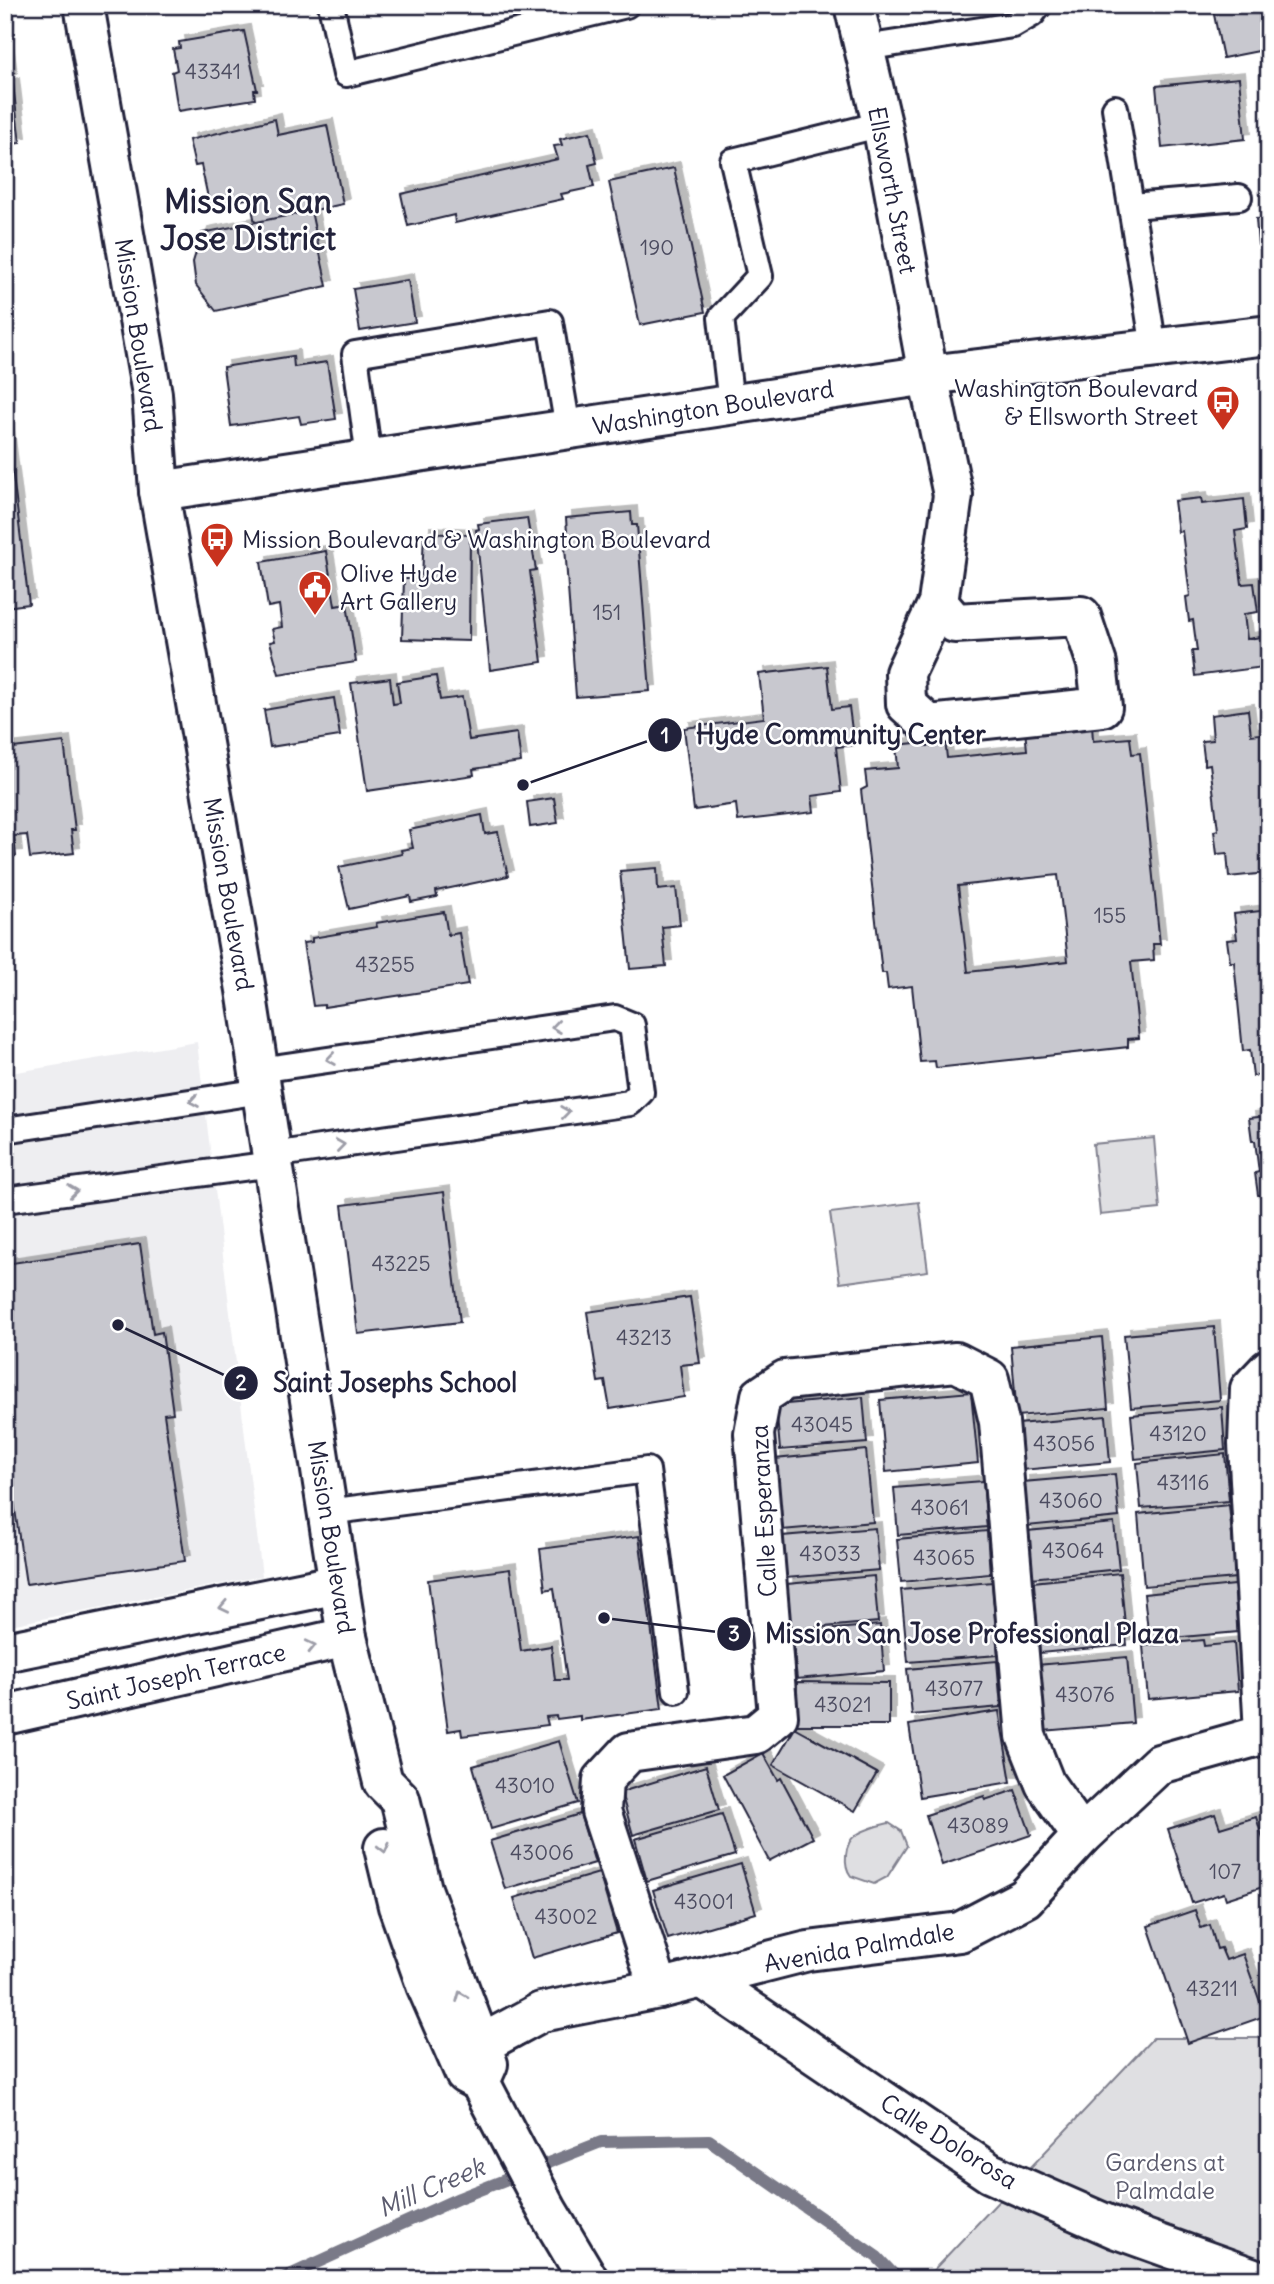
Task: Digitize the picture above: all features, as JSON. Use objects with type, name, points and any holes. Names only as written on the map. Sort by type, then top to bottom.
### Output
[{"type":"street","name":"Mission Boulevard","points":[[84,5],[152,394],[159,491],[273,1160],[347,1637],[383,1782],[400,1799],[422,1889],[488,2064],[480,2082]]},
{"type":"street","name":"Ellsworth Street","points":[[854,5],[882,124],[953,495],[938,603],[905,673],[906,704],[929,725],[1102,707],[1097,664],[1081,616],[955,622],[938,603]]},
{"type":"street","name":"Washington Boulevard","points":[[159,491],[928,375],[1269,335]]},
{"type":"street","name":"Calle Esperanza","points":[[659,1989],[601,1811],[603,1780],[629,1752],[757,1734],[778,1716],[754,1434],[761,1396],[785,1380],[956,1362],[989,1379],[999,1422],[1026,1736],[1045,1784],[1082,1836]]},
{"type":"street","points":[[1267,1733],[1248,1444],[1250,1389],[1269,1369]]},
{"type":"street","points":[[5,1652],[339,1584]]},
{"type":"street","name":"Saint Joseph Terrace","points":[[5,1716],[347,1637]]},
{"type":"street","name":"Avenida Palmdale","points":[[480,2045],[541,2012],[659,1989],[808,1951],[960,1932],[1025,1898],[1082,1836],[1159,1764],[1267,1733]]},
{"type":"street","name":"Mission Boulevard","points":[[383,1782],[375,1804],[398,1906],[426,1985],[465,2074],[480,2082],[547,2210],[587,2279]]},
{"type":"street","name":"Calle Dolorosa","points":[[702,1978],[990,2173],[1117,2229],[1256,2279]]},
{"type":"lane","points":[[331,5],[346,74],[626,5]]},
{"type":"lane","points":[[864,48],[1013,25],[1032,14],[1039,5]]},
{"type":"lane","points":[[1115,108],[1154,348]]},
{"type":"lane","points":[[731,404],[721,318],[760,276],[733,161],[882,124]]},
{"type":"lane","points":[[1132,206],[1239,197]]},
{"type":"lane","points":[[369,459],[355,354],[550,322],[568,429]]},
{"type":"lane","points":[[5,1130],[260,1081],[615,1018],[632,1026],[641,1093],[630,1103],[5,1200]]},
{"type":"lane","points":[[328,1512],[647,1469],[676,1691]]},
{"type":"shaded area","points":[[197,1042],[262,1576],[5,1626],[5,1074]]},
{"type":"green space","points":[[1154,1138],[1160,1209],[1100,1215],[1093,1144]]},
{"type":"green space","points":[[919,1202],[928,1271],[840,1283],[830,1213]]},
{"type":"green space","points":[[889,1823],[901,1831],[907,1846],[887,1877],[874,1884],[851,1876],[846,1855],[849,1843],[863,1831]]},
{"type":"green space","name":"Gardens at Palmdale","points":[[1153,2038],[1269,2038],[1269,2279],[925,2279]]},
{"type":"building","points":[[1212,5],[1269,5],[1269,49],[1223,58]]},
{"type":"building","points":[[244,31],[257,90],[254,90],[255,99],[178,111],[172,72],[177,70],[173,49],[180,48],[179,42]]},
{"type":"building","points":[[5,35],[11,79],[5,80]]},
{"type":"building","points":[[1239,78],[1245,139],[1162,148],[1156,86]]},
{"type":"building","points":[[13,84],[20,143],[5,145],[5,85]]},
{"type":"building","points":[[275,119],[278,135],[327,125],[343,204],[255,223],[250,198],[210,207],[201,165],[195,166],[189,140]]},
{"type":"building","points":[[590,132],[597,163],[589,165],[594,187],[561,194],[563,199],[455,223],[454,215],[408,226],[401,194],[558,159],[554,146],[562,145],[560,139]]},
{"type":"building","points":[[674,168],[705,312],[640,325],[609,182]]},
{"type":"building","points":[[311,211],[327,286],[216,311],[196,285],[193,262],[202,233]]},
{"type":"building","points":[[1269,218],[1269,255],[1264,255],[1263,245],[1258,245],[1256,219]]},
{"type":"building","points":[[408,280],[415,322],[360,331],[353,289]]},
{"type":"building","points":[[293,356],[294,367],[327,362],[336,419],[301,424],[299,416],[231,426],[223,367]]},
{"type":"building","points":[[5,412],[29,604],[5,607]]},
{"type":"building","points":[[1201,498],[1202,504],[1244,499],[1247,529],[1235,531],[1242,584],[1254,583],[1258,612],[1244,614],[1247,639],[1261,637],[1264,667],[1195,676],[1192,651],[1197,651],[1193,620],[1189,621],[1186,597],[1190,596],[1182,531],[1178,532],[1174,501]]},
{"type":"building","points":[[631,512],[632,525],[637,525],[650,691],[576,697],[564,533],[567,533],[566,518]]},
{"type":"building","points":[[527,518],[536,570],[530,571],[542,662],[490,670],[476,530],[479,529],[478,524]]},
{"type":"building","points":[[424,533],[470,535],[469,641],[402,639],[404,579],[422,579]]},
{"type":"building","name":"Olive Hyde Art Gallery","points":[[326,551],[335,606],[347,604],[356,662],[279,674],[270,642],[275,641],[272,629],[282,627],[279,605],[268,607],[261,562]]},
{"type":"building","points":[[827,666],[832,709],[849,707],[854,745],[836,747],[841,792],[812,796],[814,812],[738,821],[736,804],[694,810],[684,728],[764,718],[759,674]]},
{"type":"building","points":[[436,676],[440,700],[462,697],[469,740],[517,733],[521,762],[473,769],[474,775],[367,791],[351,683],[390,678],[393,704],[400,703],[397,682]]},
{"type":"building","points":[[334,698],[340,736],[270,747],[264,710]]},
{"type":"building","points":[[1248,710],[1251,735],[1269,733],[1269,764],[1263,765],[1269,815],[1269,848],[1264,849],[1267,873],[1229,877],[1227,853],[1217,854],[1214,831],[1218,830],[1210,764],[1205,765],[1202,741],[1213,740],[1211,715]]},
{"type":"building","points":[[1092,724],[1093,741],[1130,738],[1132,754],[1140,753],[1160,944],[1153,944],[1154,960],[1131,962],[1139,1038],[1128,1039],[1128,1047],[936,1068],[935,1061],[920,1062],[912,986],[888,989],[886,973],[882,973],[861,790],[867,787],[865,771],[898,768],[896,745],[945,740],[947,758],[1027,750],[1025,730]],"holes":[[[1058,875],[1068,961],[968,972],[958,886]]]},
{"type":"building","points":[[64,742],[75,830],[71,830],[74,853],[30,858],[27,835],[14,836],[16,856],[5,857],[5,749]]},
{"type":"building","points":[[554,798],[558,823],[530,827],[527,802]]},
{"type":"building","points":[[482,815],[485,834],[498,832],[508,876],[436,891],[437,897],[411,902],[410,896],[349,909],[339,867],[402,854],[401,850],[413,848],[409,830]]},
{"type":"building","points":[[657,868],[658,890],[676,888],[680,925],[662,927],[666,966],[630,969],[620,871]]},
{"type":"building","points":[[1269,910],[1269,1074],[1253,1076],[1250,1050],[1243,1051],[1234,962],[1230,962],[1227,940],[1237,939],[1234,914]]},
{"type":"building","points":[[444,912],[448,935],[459,933],[468,985],[324,1007],[313,1006],[303,943],[312,942],[312,938],[377,927],[376,923]]},
{"type":"building","points":[[1269,1116],[1269,1258],[1261,1195],[1258,1195],[1255,1173],[1259,1172],[1255,1141],[1252,1141],[1249,1118]]},
{"type":"building","points":[[444,1192],[460,1322],[358,1334],[342,1205]]},
{"type":"building","points":[[140,1244],[153,1334],[162,1332],[173,1413],[164,1414],[185,1561],[26,1584],[5,1442],[5,1264]]},
{"type":"building","points":[[1269,1261],[1269,1291],[1265,1262]]},
{"type":"building","points":[[690,1297],[700,1363],[680,1365],[684,1397],[610,1409],[605,1381],[598,1382],[587,1312]]},
{"type":"building","points":[[1214,1327],[1220,1400],[1131,1408],[1124,1335]]},
{"type":"building","points":[[1102,1337],[1108,1408],[1017,1416],[1011,1346]]},
{"type":"building","points":[[971,1392],[978,1463],[886,1472],[880,1400]]},
{"type":"building","points":[[863,1397],[867,1443],[780,1450],[776,1405]]},
{"type":"building","points":[[1222,1407],[1225,1450],[1135,1459],[1131,1415]]},
{"type":"building","points":[[1106,1416],[1110,1462],[1022,1470],[1018,1424]]},
{"type":"building","points":[[866,1450],[873,1522],[782,1530],[775,1459]]},
{"type":"building","points":[[1225,1454],[1229,1501],[1141,1508],[1137,1463]]},
{"type":"building","points":[[1115,1474],[1119,1517],[1027,1526],[1023,1482]]},
{"type":"building","points":[[983,1481],[987,1527],[898,1535],[894,1488]]},
{"type":"building","points":[[1229,1505],[1236,1578],[1144,1586],[1138,1514]]},
{"type":"building","points":[[1114,1523],[1119,1569],[1031,1578],[1027,1531]]},
{"type":"building","points":[[875,1528],[879,1570],[786,1578],[782,1536]]},
{"type":"building","points":[[987,1531],[990,1574],[901,1582],[897,1539]]},
{"type":"building","points":[[639,1536],[662,1709],[580,1720],[580,1716],[557,1719],[556,1716],[546,1717],[548,1725],[462,1736],[461,1729],[448,1731],[428,1580],[510,1569],[521,1651],[551,1646],[555,1680],[567,1680],[554,1588],[545,1590],[540,1549]]},
{"type":"building","points":[[1120,1573],[1127,1645],[1040,1653],[1033,1582]]},
{"type":"building","points":[[874,1576],[878,1622],[791,1630],[787,1584]]},
{"type":"building","points":[[992,1582],[998,1655],[908,1662],[901,1590]]},
{"type":"building","points":[[1234,1585],[1238,1632],[1149,1640],[1144,1594]]},
{"type":"building","points":[[880,1625],[884,1671],[797,1679],[792,1633]]},
{"type":"building","points":[[1203,1640],[1204,1646],[1234,1643],[1238,1691],[1148,1699],[1143,1646]]},
{"type":"building","points":[[1127,1657],[1133,1723],[1043,1731],[1037,1665]]},
{"type":"building","points":[[997,1661],[1001,1707],[912,1715],[907,1669]]},
{"type":"building","points":[[797,1682],[889,1683],[889,1725],[796,1725]]},
{"type":"building","points":[[999,1711],[1011,1782],[920,1797],[909,1725]]},
{"type":"building","points":[[795,1728],[877,1773],[855,1811],[773,1765]]},
{"type":"building","points":[[559,1741],[578,1803],[491,1829],[473,1766]]},
{"type":"building","points":[[763,1753],[778,1780],[781,1778],[813,1838],[769,1861],[723,1775]]},
{"type":"building","points":[[706,1766],[719,1810],[633,1835],[621,1792]]},
{"type":"building","points":[[1015,1790],[1031,1835],[942,1865],[926,1815],[984,1796],[985,1800]]},
{"type":"building","points":[[580,1814],[595,1863],[505,1889],[490,1841]]},
{"type":"building","points":[[722,1814],[735,1855],[647,1881],[635,1839]]},
{"type":"building","points":[[1215,1814],[1220,1828],[1256,1817],[1269,1858],[1269,1885],[1226,1899],[1224,1893],[1192,1903],[1168,1829]]},
{"type":"building","points":[[741,1864],[756,1913],[668,1939],[653,1890]]},
{"type":"building","points":[[599,1873],[617,1933],[532,1958],[514,1898]]},
{"type":"building","points":[[1195,1910],[1201,1928],[1210,1925],[1217,1949],[1221,1948],[1226,1960],[1243,1954],[1265,2016],[1188,2043],[1148,1926]]},
{"type":"waterway","name":"Mill Creek","points":[[281,2279],[459,2198],[601,2142],[709,2140],[877,2257],[898,2279]]},
{"type":"place","name":"Washington Boulevard & Ellsworth Street","points":[[1223,432]]},
{"type":"place","name":"Mission Boulevard & Washington Boulevard","points":[[217,569]]},
{"type":"place","name":"Olive Hyde Art Gallery","points":[[315,617]]},
{"type":"place","name":"Hyde Community Center","points":[[523,785]]},
{"type":"place","name":"Saint Josephs School","points":[[118,1325]]},
{"type":"place","name":"Mission San Jose Professional Plaza","points":[[604,1618]]},
{"type":"district","name":"Mission San Jose District","points":[[248,220]]}]
